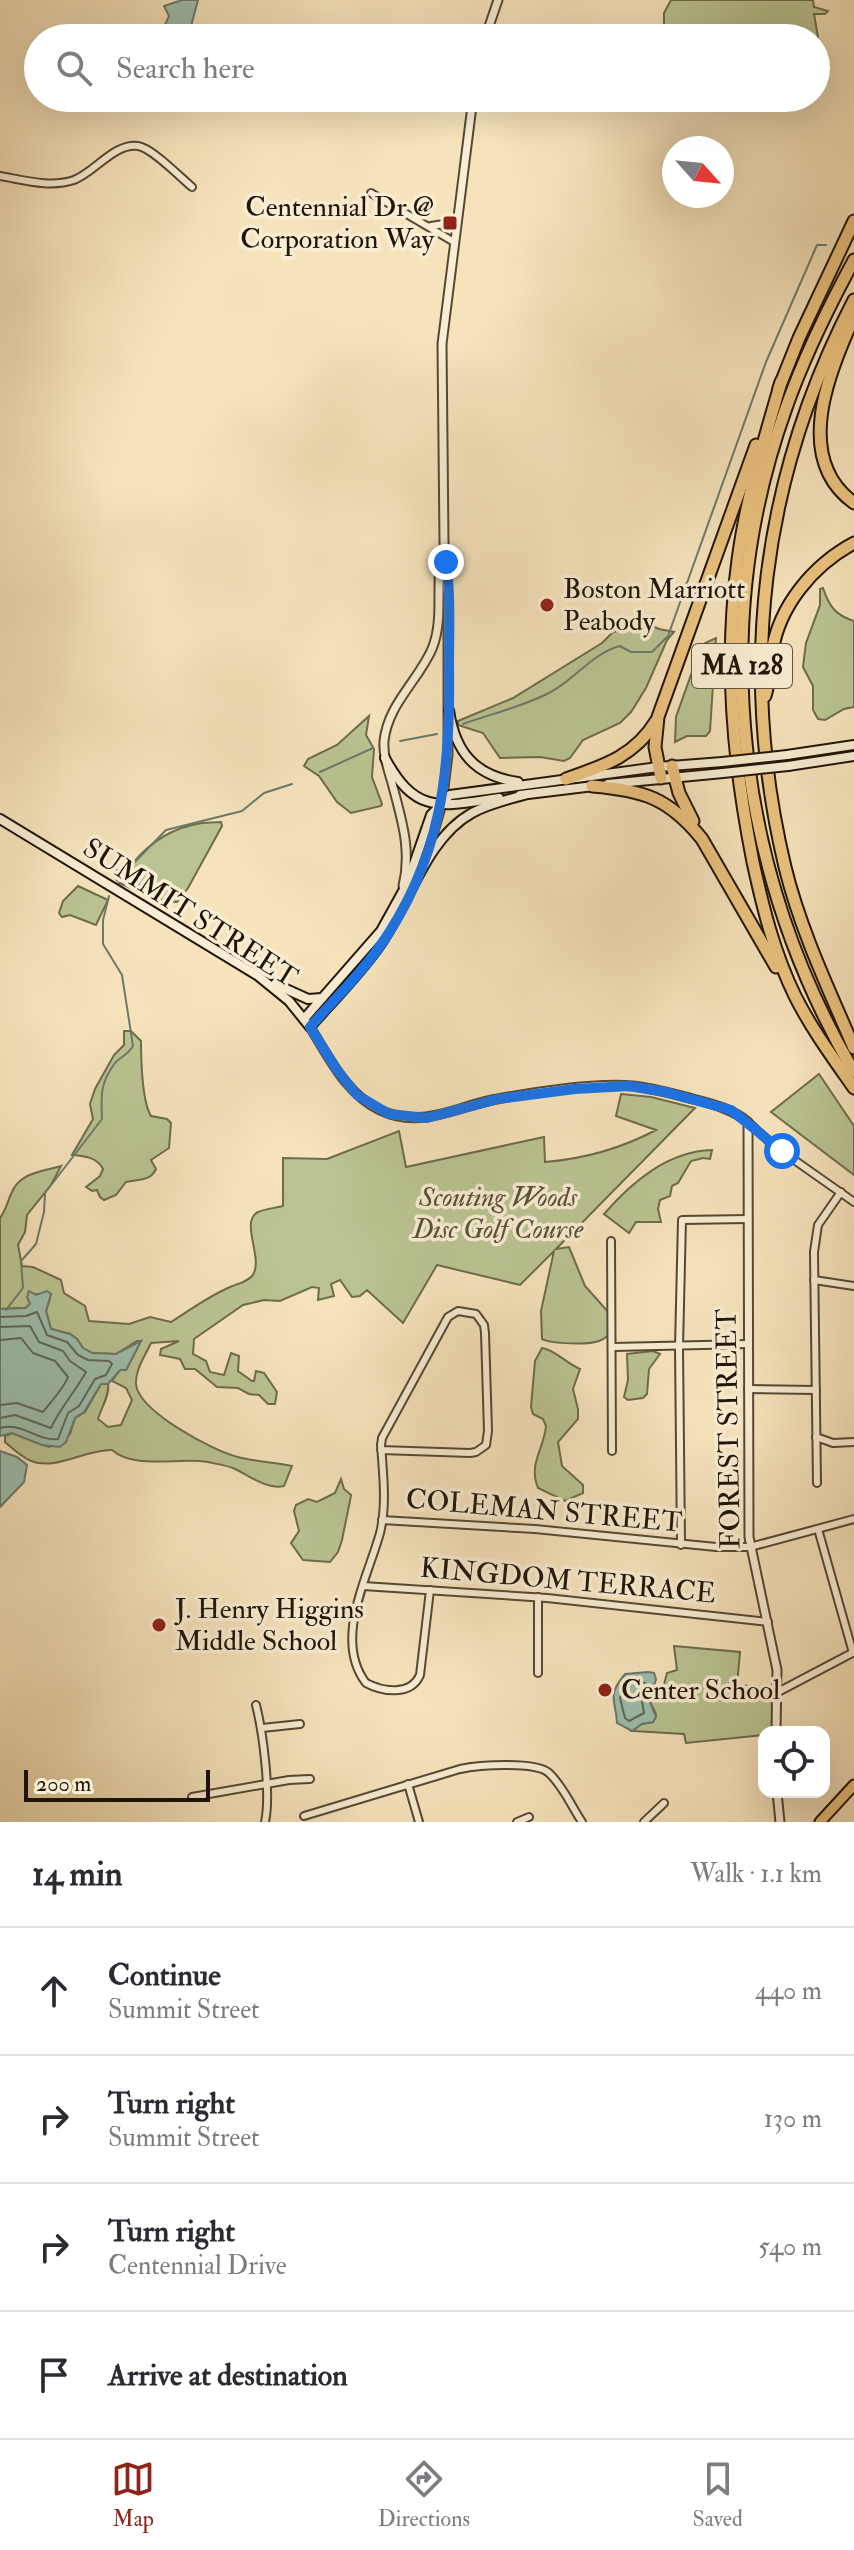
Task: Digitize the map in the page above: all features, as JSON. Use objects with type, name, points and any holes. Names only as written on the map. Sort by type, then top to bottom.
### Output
[{"type":"highway","points":[[660,773],[654,739],[658,717],[781,382],[854,221]]},
{"type":"highway","name":"MA 128","points":[[854,260],[807,355],[772,452],[750,553],[742,666],[749,781],[771,881],[801,968],[854,1072]]},
{"type":"highway","name":"MA 128","points":[[854,300],[811,395],[782,490],[764,592],[761,651],[762,708],[772,797],[785,867],[806,932],[854,1048]]},
{"type":"highway","points":[[854,317],[828,389],[820,433],[822,457],[829,477],[840,492],[854,503]]},
{"type":"highway","points":[[781,382],[751,487],[738,557],[731,693],[739,786],[759,890],[772,940],[795,997]]},
{"type":"highway","points":[[762,708],[770,680],[772,651],[790,604],[820,566],[854,543]]},
{"type":"highway","points":[[566,779],[620,758],[637,744],[658,717]]},
{"type":"highway","points":[[673,772],[683,803],[702,839],[819,1038],[854,1088]]},
{"type":"highway","points":[[592,786],[625,789],[656,798],[688,821],[702,839]]},
{"type":"main road","points":[[449,710],[453,733],[460,747],[479,768],[507,781],[535,783]]},
{"type":"main road","points":[[673,772],[722,762],[854,745]]},
{"type":"main road","points":[[385,758],[405,788],[422,800],[442,804],[592,786],[660,773]]},
{"type":"main road","points":[[307,1023],[326,995],[372,943],[411,874],[431,815],[456,792],[566,779],[673,772],[723,773],[854,758]]},
{"type":"main road","points":[[307,1023],[378,949],[444,837],[463,819],[496,802],[524,795]]},
{"type":"main road","name":"SUMMIT STREET","points":[[0,819],[257,975],[281,993],[307,1023]]},
{"type":"main road","points":[[257,975],[308,999],[326,995]]},
{"type":"main road","points":[[820,1822],[854,1785]]},
{"type":"street","points":[[490,24],[498,0]]},
{"type":"street","points":[[422,870],[442,804],[447,768],[448,571],[444,549],[442,344],[471,112]]},
{"type":"street","points":[[0,176],[43,183],[63,182],[90,171],[119,150],[139,146],[149,150],[192,187]]},
{"type":"street","points":[[371,193],[454,242]]},
{"type":"street","points":[[431,226],[457,222]]},
{"type":"street","points":[[398,901],[406,874],[407,845],[385,758],[384,742],[390,718],[423,665],[437,633],[440,563],[444,549]]},
{"type":"street","name":"SUMMIT STREET","points":[[307,1023],[357,1095],[380,1110],[399,1116],[427,1118],[498,1099],[629,1086],[731,1110],[773,1145],[854,1202]]},
{"type":"street","name":"FOREST STREET","points":[[748,1122],[750,1547],[777,1670],[776,1726]]},
{"type":"street","points":[[817,1483],[814,1252],[818,1225],[841,1192]]},
{"type":"street","points":[[681,1545],[679,1347],[682,1220],[748,1219]]},
{"type":"street","points":[[611,1241],[612,1451]]},
{"type":"street","points":[[814,1280],[854,1286]]},
{"type":"street","points":[[381,1450],[470,1453],[486,1445],[485,1333],[484,1325],[476,1314],[458,1311],[448,1317],[382,1438],[381,1450],[382,1520],[353,1628],[356,1663],[366,1683],[382,1689],[407,1689],[418,1680],[430,1590]]},
{"type":"street","points":[[613,1347],[748,1344]]},
{"type":"street","points":[[748,1389],[816,1390]]},
{"type":"street","points":[[816,1437],[833,1443],[854,1442]]},
{"type":"street","name":"COLEMAN STREET","points":[[382,1520],[535,1529],[681,1545],[750,1547],[854,1519]]},
{"type":"street","points":[[778,1692],[854,1652],[818,1529]]},
{"type":"street","name":"KINGDOM TERRACE","points":[[363,1586],[538,1597],[768,1622]]},
{"type":"street","points":[[538,1597],[538,1673]]},
{"type":"street","points":[[256,1705],[262,1728],[268,1805],[265,1822]]},
{"type":"street","points":[[262,1728],[300,1724]]},
{"type":"street","points":[[304,1816],[477,1766],[541,1769],[553,1778],[582,1822]]},
{"type":"street","points":[[192,1797],[310,1779]]},
{"type":"street","points":[[408,1784],[419,1822]]},
{"type":"street","points":[[778,1798],[780,1822]]},
{"type":"street","points":[[644,1822],[664,1803]]},
{"type":"street","points":[[517,1822],[529,1817]]},
{"type":"green space","points":[[671,0],[813,0],[814,7],[828,11],[814,14],[816,24],[664,24],[664,13]]},
{"type":"green space","points":[[823,588],[834,609],[854,621],[854,707],[825,720],[818,719],[813,710],[813,686],[803,667],[806,643],[820,605],[820,589]]},
{"type":"green space","points":[[641,621],[674,632],[667,640],[646,688],[620,723],[583,740],[570,758],[564,761],[540,757],[500,758],[483,733],[458,725],[458,721],[513,698],[602,643],[613,632],[630,629]]},
{"type":"green space","points":[[716,638],[710,731],[706,736],[687,736],[675,742],[676,717],[698,655],[705,643]]},
{"type":"green space","points":[[369,716],[366,735],[374,749],[372,777],[382,804],[351,813],[337,802],[319,776],[304,766],[308,759],[337,745]]},
{"type":"green space","points":[[221,822],[222,826],[177,902],[164,901],[138,885],[133,889],[119,883],[140,855],[156,842],[182,828]]},
{"type":"green space","points":[[78,886],[108,900],[96,925],[70,915],[62,917],[59,913],[63,901]]},
{"type":"green space","points":[[124,1031],[131,1031],[141,1041],[148,1109],[151,1116],[167,1119],[171,1123],[169,1148],[151,1160],[156,1169],[150,1176],[126,1182],[116,1195],[104,1200],[97,1190],[86,1187],[100,1176],[103,1169],[90,1158],[72,1155],[93,1119],[90,1104],[95,1089],[114,1055],[124,1045]]},
{"type":"green space","points":[[819,1074],[854,1126],[854,1175],[771,1112]]},
{"type":"green space","name":"Scouting Woods Disc Golf Course","points":[[621,1094],[651,1097],[695,1108],[556,1249],[569,1247],[585,1286],[610,1314],[613,1328],[604,1339],[579,1343],[542,1339],[541,1311],[554,1251],[520,1285],[437,1265],[403,1323],[367,1290],[360,1296],[352,1297],[340,1280],[331,1284],[334,1296],[318,1300],[319,1288],[312,1287],[280,1301],[264,1300],[243,1305],[194,1339],[193,1354],[206,1361],[210,1372],[224,1375],[231,1353],[239,1356],[238,1371],[252,1381],[256,1371],[264,1373],[277,1392],[275,1404],[268,1404],[259,1395],[238,1388],[217,1387],[195,1369],[185,1369],[180,1359],[160,1355],[161,1349],[179,1341],[151,1343],[137,1374],[136,1384],[140,1395],[149,1406],[178,1428],[245,1459],[292,1466],[284,1486],[264,1484],[233,1468],[208,1462],[132,1460],[112,1450],[61,1462],[41,1463],[24,1457],[5,1442],[5,1436],[12,1433],[49,1447],[70,1434],[75,1418],[85,1412],[101,1384],[108,1384],[108,1388],[98,1419],[108,1427],[121,1425],[132,1400],[126,1388],[112,1381],[121,1369],[126,1370],[141,1341],[116,1354],[92,1353],[70,1334],[51,1329],[46,1311],[51,1294],[31,1294],[31,1304],[25,1308],[0,1309],[0,1218],[15,1187],[25,1177],[61,1166],[51,1185],[27,1215],[25,1232],[18,1245],[22,1266],[33,1267],[61,1280],[64,1293],[85,1306],[89,1321],[129,1324],[150,1317],[171,1322],[252,1276],[256,1261],[251,1224],[258,1212],[283,1206],[283,1158],[327,1159],[399,1131],[406,1167],[544,1137],[545,1162],[574,1158],[602,1152],[656,1130],[616,1116]]},
{"type":"green space","points":[[712,1150],[710,1159],[691,1161],[678,1183],[672,1186],[670,1196],[660,1200],[658,1209],[661,1222],[636,1222],[629,1233],[604,1214],[652,1170],[680,1156]]},
{"type":"green space","points":[[542,1348],[580,1369],[573,1389],[578,1419],[558,1442],[562,1466],[583,1485],[583,1493],[565,1501],[538,1488],[535,1479],[546,1426],[543,1419],[533,1414],[531,1407],[535,1361]]},
{"type":"green space","points":[[653,1351],[660,1354],[649,1369],[647,1394],[643,1398],[628,1400],[624,1397],[628,1380],[627,1354]]},
{"type":"green space","points":[[341,1479],[344,1489],[351,1495],[338,1552],[330,1562],[303,1560],[291,1543],[299,1531],[294,1511],[296,1505],[308,1499],[317,1502],[335,1493]]},
{"type":"green space","points":[[674,1646],[740,1652],[737,1685],[775,1688],[772,1726],[758,1726],[758,1736],[686,1743],[684,1734],[632,1731],[641,1724],[653,1722],[656,1714],[650,1702],[654,1694],[657,1697],[662,1692],[667,1673],[677,1670]]},
{"type":"water","points":[[182,0],[198,0],[192,24],[165,24],[169,16],[164,6]]},
{"type":"water","points":[[29,1291],[36,1295],[47,1291],[51,1294],[46,1311],[51,1329],[70,1334],[92,1353],[116,1354],[141,1341],[126,1370],[120,1370],[108,1384],[101,1384],[84,1412],[75,1418],[66,1442],[60,1447],[42,1445],[12,1433],[0,1436],[0,1309],[25,1308],[30,1304],[27,1297]]},
{"type":"water","points":[[0,1451],[17,1457],[27,1465],[24,1482],[0,1507]]},
{"type":"water","points":[[654,1673],[656,1679],[650,1702],[656,1717],[653,1722],[642,1724],[632,1731],[617,1723],[614,1693],[625,1674]]},
{"type":"waterway","points":[[463,724],[547,694],[610,650],[620,646],[631,652],[652,652],[668,636],[766,362],[817,245],[826,245]]},
{"type":"waterway","points":[[400,741],[437,734]]},
{"type":"waterway","points":[[320,772],[373,748]]},
{"type":"waterway","points":[[117,881],[117,870],[127,870],[166,830],[242,811],[264,793],[292,784]]},
{"type":"waterway","points":[[6,1310],[23,1288],[21,1261],[36,1244],[45,1193],[102,1119],[106,1077],[115,1063],[133,1046],[122,975],[103,944],[103,920],[109,896]]},
{"type":"place","name":"Centennial Dr @ Corporation Way","points":[[450,223]]},
{"type":"place","name":"Boston Marriott Peabody","points":[[547,605]]},
{"type":"place","name":"J. Henry Higgins Middle School","points":[[159,1625]]},
{"type":"place","name":"Center School","points":[[605,1690]]},
{"type":"route","points":[[446,562],[450,682],[448,755],[445,789],[435,830],[422,870],[397,920],[378,949],[310,1027],[357,1095],[389,1114],[427,1118],[490,1100],[603,1086],[629,1086],[665,1092],[731,1110],[782,1151]]}]
